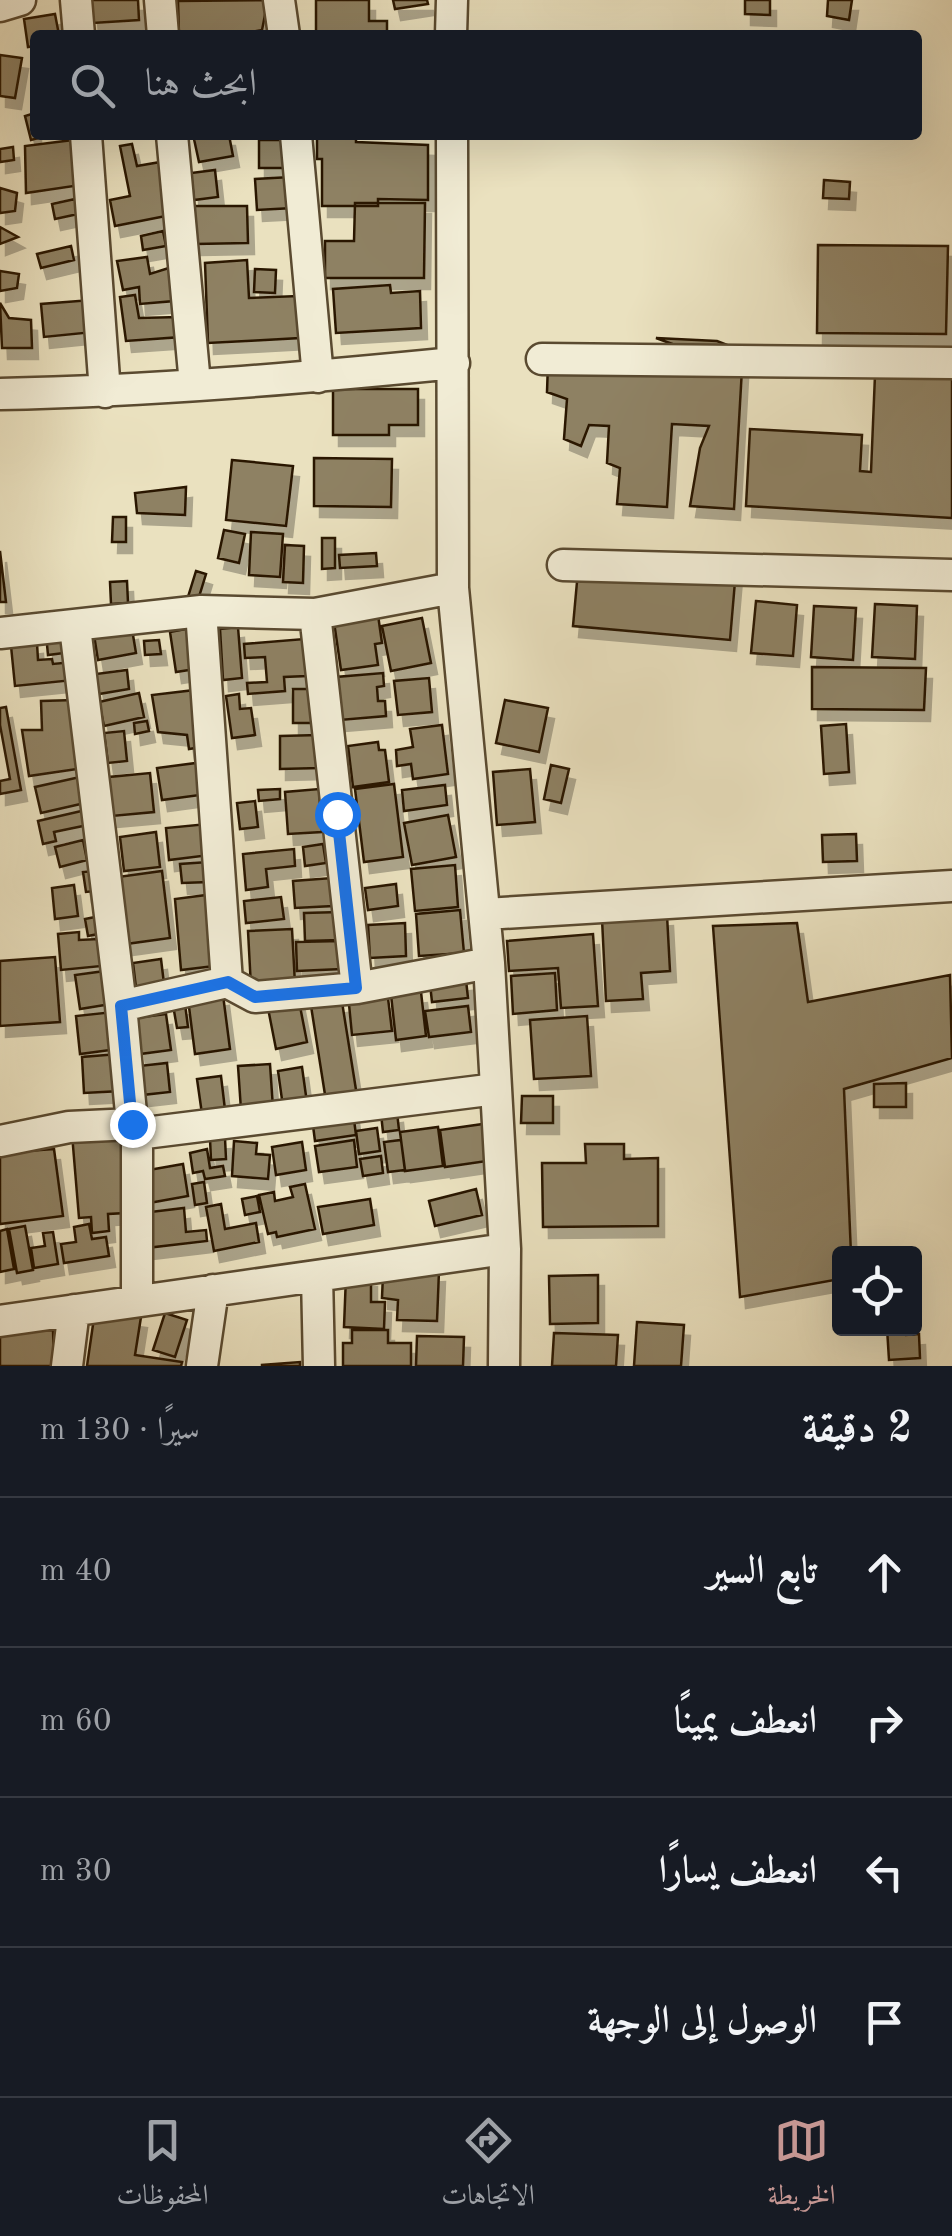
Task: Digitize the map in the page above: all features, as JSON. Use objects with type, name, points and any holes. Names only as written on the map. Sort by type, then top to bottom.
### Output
[{"type":"street","points":[[0,6],[20,0]]},
{"type":"street","points":[[76,0],[79,30]]},
{"type":"street","points":[[160,0],[163,30]]},
{"type":"street","points":[[279,0],[283,30]]},
{"type":"street","points":[[452,0],[452,30]]},
{"type":"street","points":[[86,140],[105,392]]},
{"type":"street","points":[[172,140],[194,384]]},
{"type":"street","points":[[296,140],[318,376]]},
{"type":"street","points":[[452,140],[453,588],[489,963],[504,1249],[504,1366]]},
{"type":"street","points":[[542,359],[952,363]]},
{"type":"street","points":[[0,394],[105,392],[454,363]]},
{"type":"street","points":[[564,566],[952,575]]},
{"type":"street","points":[[0,633],[201,612],[315,614],[453,588]]},
{"type":"street","points":[[201,612],[228,982]]},
{"type":"street","points":[[315,614],[356,988]]},
{"type":"street","points":[[75,627],[134,1129],[136,1301]]},
{"type":"street","points":[[485,914],[952,886]]},
{"type":"street","points":[[121,1006],[228,982],[255,997],[356,988],[489,963]]},
{"type":"street","points":[[0,1142],[68,1127],[134,1129],[496,1089]]},
{"type":"street","points":[[0,1320],[504,1249]]},
{"type":"street","points":[[317,1276],[318,1366]]},
{"type":"street","points":[[202,1366],[212,1290]]},
{"type":"street","points":[[67,1366],[74,1310]]},
{"type":"building","points":[[91,0],[138,0],[139,20],[93,23]]},
{"type":"building","points":[[268,0],[262,30],[179,30],[178,1]]},
{"type":"building","points":[[316,0],[369,0],[369,21],[387,21],[387,30],[316,30]]},
{"type":"building","points":[[393,0],[427,0],[428,4],[395,9]]},
{"type":"building","points":[[745,0],[770,0],[770,15],[745,14]]},
{"type":"building","points":[[828,0],[852,0],[849,20],[827,16]]},
{"type":"building","points":[[55,14],[58,30],[30,30],[28,47],[24,19]]},
{"type":"building","points":[[0,55],[22,58],[15,98],[0,96]]},
{"type":"building","points":[[73,140],[74,186],[26,193],[25,146]]},
{"type":"building","points":[[194,140],[230,140],[233,156],[199,162]]},
{"type":"building","points":[[259,140],[285,140],[285,168],[259,168]]},
{"type":"building","points":[[317,140],[428,145],[428,200],[378,199],[378,206],[322,206],[322,159],[317,159]]},
{"type":"building","points":[[132,144],[137,166],[166,161],[176,214],[115,226],[110,200],[130,196],[120,146]]},
{"type":"building","points":[[13,147],[14,160],[0,162],[0,149]]},
{"type":"building","points":[[215,170],[218,197],[194,200],[191,173]]},
{"type":"building","points":[[291,177],[293,208],[257,210],[255,179]]},
{"type":"building","points":[[824,180],[850,182],[849,199],[823,198]]},
{"type":"building","points":[[0,188],[17,193],[15,211],[0,213]]},
{"type":"building","points":[[75,199],[78,214],[55,219],[52,204]]},
{"type":"building","points":[[355,203],[425,203],[424,278],[325,278],[325,241],[354,241]]},
{"type":"building","points":[[194,206],[247,206],[248,243],[195,244]]},
{"type":"building","points":[[0,227],[18,237],[0,244]]},
{"type":"building","points":[[163,231],[166,246],[143,250],[141,236]]},
{"type":"building","points":[[818,245],[948,246],[946,334],[817,333]]},
{"type":"building","points":[[71,246],[74,260],[41,268],[37,254]]},
{"type":"building","points":[[147,257],[150,274],[172,267],[174,301],[140,304],[139,287],[123,290],[117,261]]},
{"type":"building","points":[[247,260],[249,298],[298,296],[300,338],[208,343],[205,263]]},
{"type":"building","points":[[255,269],[276,270],[275,293],[254,292]]},
{"type":"building","points":[[0,271],[19,274],[17,288],[0,291]]},
{"type":"building","points":[[390,285],[391,293],[420,291],[421,328],[336,333],[333,289]]},
{"type":"building","points":[[135,295],[139,318],[179,317],[181,337],[126,341],[120,297]]},
{"type":"building","points":[[91,300],[94,332],[44,337],[41,304]]},
{"type":"building","points":[[0,303],[9,318],[31,320],[32,348],[2,348]]},
{"type":"building","points":[[656,338],[717,341],[743,351],[734,509],[690,506],[700,448],[709,426],[672,424],[667,507],[617,504],[620,468],[607,463],[609,426],[589,425],[581,446],[564,439],[567,399],[547,392],[548,363],[694,352]]},
{"type":"building","points":[[875,375],[952,375],[952,518],[746,506],[750,429],[862,435],[860,471],[871,472]]},
{"type":"building","points":[[333,389],[418,389],[418,425],[389,425],[389,435],[333,435]]},
{"type":"building","points":[[314,458],[392,459],[391,507],[314,506]]},
{"type":"building","points":[[232,460],[293,466],[286,526],[226,520]]},
{"type":"building","points":[[186,487],[185,515],[137,513],[135,493]]},
{"type":"building","points":[[113,517],[126,517],[126,542],[112,542]]},
{"type":"building","points":[[224,530],[245,534],[239,563],[218,558]]},
{"type":"building","points":[[251,532],[283,534],[280,577],[249,575]]},
{"type":"building","points":[[322,538],[335,538],[335,568],[322,569]]},
{"type":"building","points":[[285,545],[304,546],[303,583],[283,582]]},
{"type":"building","points":[[0,551],[6,602],[0,602]]},
{"type":"building","points":[[376,553],[377,566],[340,568],[339,555]]},
{"type":"building","points":[[737,558],[730,640],[573,626],[578,571]]},
{"type":"building","points":[[196,571],[206,574],[198,600],[188,597]]},
{"type":"building","points":[[127,581],[128,603],[111,604],[110,582]]},
{"type":"building","points":[[756,601],[797,605],[793,656],[751,653]]},
{"type":"building","points":[[875,604],[917,606],[915,659],[872,657]]},
{"type":"building","points":[[814,606],[856,608],[853,660],[811,657]]},
{"type":"building","points":[[378,615],[382,643],[375,644],[378,665],[341,670],[334,622]]},
{"type":"building","points":[[422,618],[431,663],[391,671],[382,626]]},
{"type":"building","points":[[196,627],[202,668],[176,672],[170,632]]},
{"type":"building","points":[[238,627],[242,678],[223,680],[220,629]]},
{"type":"building","points":[[132,629],[136,653],[98,660],[94,635]]},
{"type":"building","points":[[70,632],[72,652],[48,655],[46,634]]},
{"type":"building","points":[[304,639],[307,676],[284,677],[285,691],[248,694],[247,683],[267,682],[265,657],[245,658],[244,644]]},
{"type":"building","points":[[159,640],[161,654],[145,655],[144,641]]},
{"type":"building","points":[[37,643],[38,660],[52,659],[53,664],[73,662],[74,680],[15,686],[11,646]]},
{"type":"building","points":[[812,667],[926,668],[924,710],[812,709]]},
{"type":"building","points":[[127,670],[129,689],[99,694],[96,674]]},
{"type":"building","points":[[383,673],[384,686],[377,687],[378,701],[385,701],[386,716],[340,720],[336,677]]},
{"type":"building","points":[[429,678],[432,712],[398,715],[394,681]]},
{"type":"building","points":[[293,689],[312,689],[312,723],[293,723]]},
{"type":"building","points":[[195,690],[202,747],[189,749],[187,735],[158,732],[152,695]]},
{"type":"building","points":[[139,693],[144,717],[104,726],[99,702]]},
{"type":"building","points":[[239,694],[240,709],[251,708],[255,735],[232,738],[226,696]]},
{"type":"building","points":[[75,700],[84,768],[29,776],[22,730],[42,730],[41,701]]},
{"type":"building","points":[[505,700],[548,708],[539,752],[496,743]]},
{"type":"building","points":[[6,707],[21,790],[0,794],[0,781],[10,779],[0,725],[0,708]]},
{"type":"building","points":[[147,721],[149,731],[135,734],[134,723]]},
{"type":"building","points":[[846,724],[849,772],[824,774],[821,726]]},
{"type":"building","points":[[442,725],[448,774],[413,779],[411,764],[397,766],[396,750],[413,747],[410,729]]},
{"type":"building","points":[[124,731],[127,761],[108,763],[104,733]]},
{"type":"building","points":[[319,735],[320,768],[280,769],[280,736]]},
{"type":"building","points":[[378,742],[379,750],[385,750],[389,782],[353,787],[348,746]]},
{"type":"building","points":[[196,763],[200,795],[162,800],[157,768]]},
{"type":"building","points":[[551,765],[569,769],[561,803],[544,799]]},
{"type":"building","points":[[530,769],[535,822],[497,825],[493,772]]},
{"type":"building","points":[[150,773],[154,812],[112,816],[109,777]]},
{"type":"building","points":[[80,777],[85,803],[41,813],[35,787]]},
{"type":"building","points":[[394,784],[403,857],[364,862],[355,789]]},
{"type":"building","points":[[445,785],[447,805],[404,811],[402,790]]},
{"type":"building","points":[[280,789],[280,799],[259,801],[258,790]]},
{"type":"building","points":[[319,789],[322,832],[288,834],[285,792]]},
{"type":"building","points":[[255,801],[258,827],[240,829],[237,803]]},
{"type":"building","points":[[90,809],[95,832],[85,834],[83,826],[54,832],[56,841],[43,844],[38,821]]},
{"type":"building","points":[[448,815],[456,857],[412,865],[404,823]]},
{"type":"building","points":[[207,824],[210,855],[169,860],[166,828]]},
{"type":"building","points":[[156,832],[160,867],[124,871],[120,837]]},
{"type":"building","points":[[856,834],[857,861],[823,862],[822,835]]},
{"type":"building","points":[[83,840],[87,860],[60,867],[55,847]]},
{"type":"building","points":[[323,844],[326,863],[305,866],[303,847]]},
{"type":"building","points":[[294,849],[295,866],[266,869],[268,887],[246,890],[243,854]]},
{"type":"building","points":[[208,862],[209,882],[182,883],[180,864]]},
{"type":"building","points":[[455,865],[458,907],[415,911],[411,869]]},
{"type":"building","points":[[94,871],[96,891],[86,892],[83,872]]},
{"type":"building","points":[[162,871],[170,938],[126,944],[118,877]]},
{"type":"building","points":[[332,878],[333,906],[295,908],[293,881]]},
{"type":"building","points":[[396,884],[398,906],[368,910],[365,888]]},
{"type":"building","points":[[74,885],[78,916],[55,919],[52,888]]},
{"type":"building","points":[[214,894],[223,965],[181,970],[175,899]]},
{"type":"building","points":[[281,897],[284,919],[246,923],[244,901]]},
{"type":"building","points":[[460,910],[464,953],[419,956],[416,914]]},
{"type":"building","points":[[340,912],[340,940],[305,941],[304,913]]},
{"type":"building","points":[[667,915],[670,971],[641,973],[643,999],[606,1001],[602,919]]},
{"type":"building","points":[[100,916],[103,933],[88,936],[85,919]]},
{"type":"building","points":[[405,923],[406,956],[370,958],[368,925]]},
{"type":"building","points":[[797,923],[808,1002],[950,975],[952,1058],[844,1089],[851,1246],[832,1246],[832,1280],[740,1297],[713,926]]},
{"type":"building","points":[[292,929],[295,984],[251,987],[248,931]]},
{"type":"building","points":[[79,932],[79,940],[99,939],[102,966],[61,970],[58,934]]},
{"type":"building","points":[[593,934],[598,1006],[561,1008],[558,968],[509,971],[507,941]]},
{"type":"building","points":[[341,941],[342,969],[297,971],[296,942]]},
{"type":"building","points":[[55,957],[60,1022],[0,1026],[0,961]]},
{"type":"building","points":[[161,959],[165,992],[137,996],[133,963]]},
{"type":"building","points":[[105,971],[111,1004],[80,1009],[75,975]]},
{"type":"building","points":[[555,973],[557,1010],[513,1014],[511,976]]},
{"type":"building","points":[[466,980],[468,998],[432,1002],[430,984]]},
{"type":"building","points":[[421,992],[426,1036],[396,1040],[391,995]]},
{"type":"building","points":[[348,994],[371,1000],[388,998],[392,1031],[352,1035]]},
{"type":"building","points":[[223,995],[230,1049],[195,1054],[188,999]]},
{"type":"building","points":[[298,996],[307,1042],[276,1049],[267,1003]]},
{"type":"building","points":[[342,1002],[357,1096],[326,1101],[311,1006]]},
{"type":"building","points":[[185,1004],[188,1027],[177,1028],[173,1005]]},
{"type":"building","points":[[468,1006],[471,1032],[429,1037],[425,1011]]},
{"type":"building","points":[[113,1012],[118,1049],[80,1054],[76,1016]]},
{"type":"building","points":[[166,1014],[171,1050],[140,1054],[135,1018]]},
{"type":"building","points":[[587,1016],[591,1076],[534,1079],[530,1020]]},
{"type":"building","points":[[118,1054],[121,1091],[84,1093],[82,1057]]},
{"type":"building","points":[[167,1063],[170,1092],[142,1095],[139,1066]]},
{"type":"building","points":[[270,1064],[273,1108],[241,1110],[238,1066]]},
{"type":"building","points":[[302,1067],[308,1110],[284,1114],[278,1071]]},
{"type":"building","points":[[221,1076],[226,1118],[203,1121],[197,1079]]},
{"type":"building","points":[[906,1083],[906,1107],[874,1107],[874,1084]]},
{"type":"building","points":[[522,1096],[553,1096],[553,1123],[521,1123]]},
{"type":"building","points":[[353,1112],[356,1135],[315,1141],[312,1118]]},
{"type":"building","points":[[397,1112],[399,1130],[383,1132],[381,1114]]},
{"type":"building","points":[[483,1124],[487,1161],[445,1167],[440,1130]]},
{"type":"building","points":[[438,1127],[443,1166],[405,1171],[400,1132]]},
{"type":"building","points":[[377,1128],[380,1151],[359,1154],[356,1131]]},
{"type":"building","points":[[121,1131],[126,1213],[108,1214],[109,1231],[92,1233],[91,1217],[79,1218],[72,1134]]},
{"type":"building","points":[[225,1138],[226,1159],[211,1160],[210,1139]]},
{"type":"building","points":[[354,1140],[357,1167],[319,1172],[315,1146]]},
{"type":"building","points":[[401,1140],[405,1170],[388,1172],[384,1142]]},
{"type":"building","points":[[234,1141],[257,1143],[256,1154],[270,1155],[268,1179],[232,1176]]},
{"type":"building","points":[[302,1142],[306,1170],[276,1175],[272,1147]]},
{"type":"building","points":[[585,1144],[624,1144],[624,1159],[658,1158],[658,1226],[543,1227],[542,1163],[586,1163]]},
{"type":"building","points":[[54,1149],[63,1216],[0,1224],[0,1153]]},
{"type":"building","points":[[207,1149],[210,1168],[223,1166],[225,1176],[205,1179],[203,1171],[193,1173],[190,1153]]},
{"type":"building","points":[[381,1156],[383,1173],[363,1176],[360,1159]]},
{"type":"building","points":[[183,1164],[188,1196],[149,1203],[143,1171]]},
{"type":"building","points":[[204,1182],[207,1203],[195,1205],[192,1184]]},
{"type":"building","points":[[305,1184],[315,1229],[277,1237],[276,1232],[268,1234],[259,1195],[274,1192],[275,1201],[293,1197],[290,1187]]},
{"type":"building","points":[[476,1189],[482,1215],[435,1226],[429,1201]]},
{"type":"building","points":[[257,1196],[260,1212],[245,1215],[242,1199]]},
{"type":"building","points":[[370,1199],[374,1225],[323,1234],[318,1207]]},
{"type":"building","points":[[221,1204],[225,1229],[256,1223],[259,1242],[214,1251],[206,1207]]},
{"type":"building","points":[[184,1208],[186,1232],[206,1230],[207,1241],[146,1248],[142,1213]]},
{"type":"building","points":[[89,1224],[92,1239],[106,1237],[109,1256],[64,1263],[61,1244],[76,1242],[74,1227]]},
{"type":"building","points":[[25,1226],[33,1270],[17,1273],[9,1229]]},
{"type":"building","points":[[7,1229],[14,1269],[0,1272],[0,1231]]},
{"type":"building","points":[[53,1232],[58,1264],[34,1268],[31,1248],[45,1246],[43,1233]]},
{"type":"building","points":[[439,1271],[437,1321],[397,1320],[398,1300],[382,1298],[383,1274]]},
{"type":"building","points":[[598,1275],[598,1323],[550,1324],[549,1276]]},
{"type":"building","points":[[346,1276],[371,1276],[371,1302],[385,1302],[384,1329],[344,1327]]},
{"type":"building","points":[[95,1311],[141,1317],[135,1355],[182,1362],[181,1366],[87,1366]]},
{"type":"building","points":[[165,1313],[187,1320],[175,1357],[153,1350]]},
{"type":"building","points":[[637,1322],[684,1325],[681,1366],[634,1366]]},
{"type":"building","points":[[53,1330],[54,1366],[0,1366],[0,1331]]},
{"type":"building","points":[[352,1330],[388,1330],[388,1343],[411,1343],[411,1366],[343,1366],[343,1343],[352,1343]]},
{"type":"building","points":[[554,1333],[618,1335],[616,1366],[552,1366]]},
{"type":"building","points":[[417,1336],[464,1337],[463,1366],[416,1366]]},
{"type":"building","points":[[888,1336],[919,1336],[920,1358],[889,1360]]},
{"type":"building","points":[[300,1362],[300,1366],[262,1366],[262,1365]]},
{"type":"route","points":[[132,1124],[121,1006],[228,982],[255,997],[356,988],[337,814]]}]
